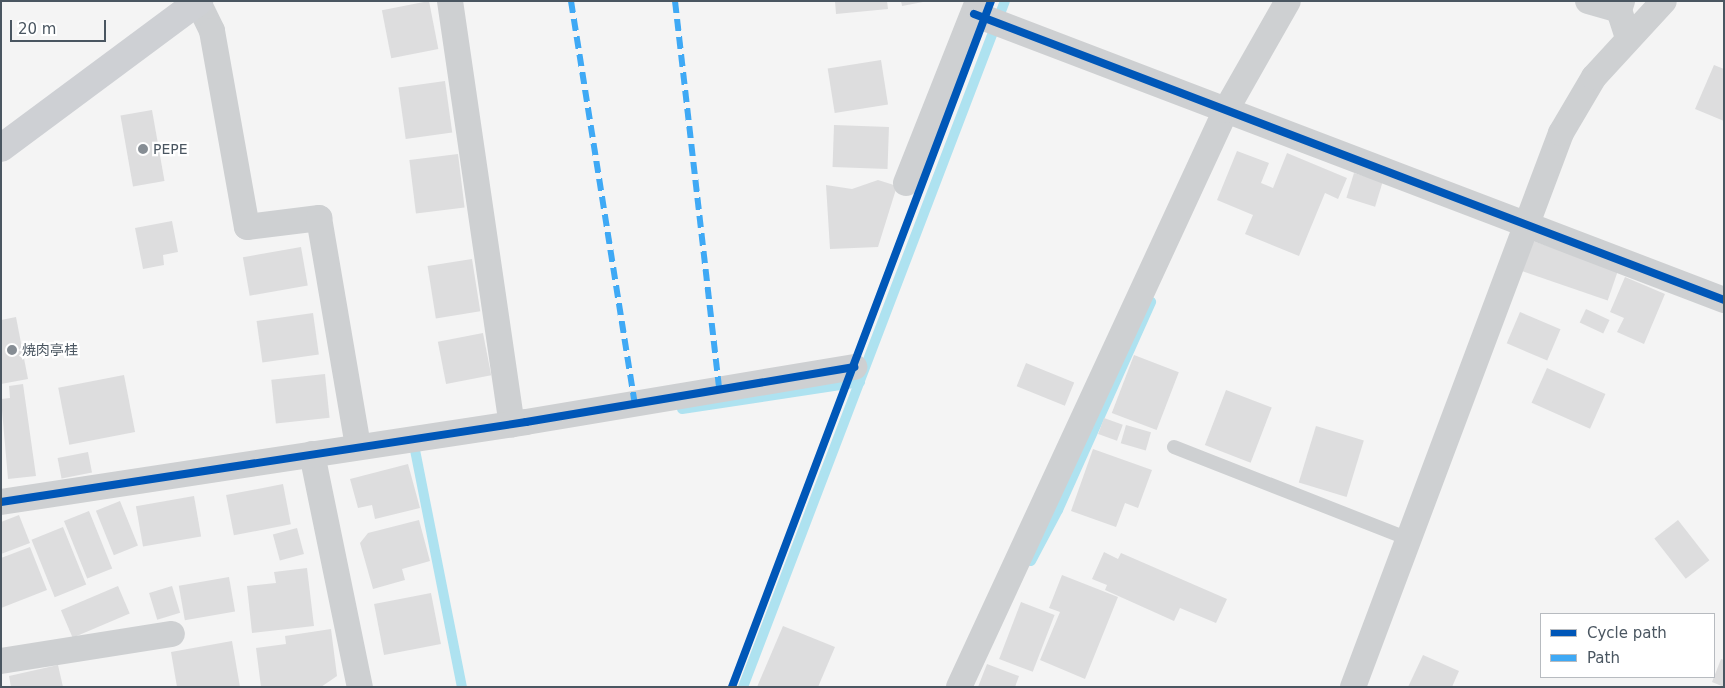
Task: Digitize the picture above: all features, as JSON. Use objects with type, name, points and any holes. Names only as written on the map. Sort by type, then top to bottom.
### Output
[{"type":"street","points":[[1,148],[199,1],[212,31],[247,227],[319,218],[358,446]]},
{"type":"street","points":[[450,1],[512,424]]},
{"type":"street","points":[[958,687],[1288,1]]},
{"type":"street","points":[[1588,1],[1620,6],[1628,37]]},
{"type":"street","points":[[1353,687],[1561,133],[1594,77],[1628,37],[1664,1]]},
{"type":"street","points":[[906,183],[976,8],[1234,113],[1526,227],[1724,300]]},
{"type":"street","points":[[1,502],[512,424],[854,367]]},
{"type":"street","points":[[312,454],[360,687]]},
{"type":"street","points":[[1,661],[172,634]]},
{"type":"lane","points":[[1174,447],[1409,539]]},
{"type":"building","points":[[429,1],[438,49],[391,58],[382,10]]},
{"type":"building","points":[[835,1],[887,1],[888,9],[836,14]]},
{"type":"building","points":[[901,1],[923,1],[923,2],[902,6]]},
{"type":"building","points":[[881,60],[888,104],[835,113],[828,68]]},
{"type":"building","points":[[1714,65],[1724,69],[1724,121],[1695,109]]},
{"type":"building","points":[[445,81],[452,132],[406,139],[398,88]]},
{"type":"building","name":"PEPE","points":[[152,110],[165,181],[133,186],[120,116]]},
{"type":"building","points":[[834,125],[889,127],[888,169],[833,167]]},
{"type":"building","points":[[1237,151],[1269,163],[1261,183],[1273,188],[1287,153],[1347,178],[1338,199],[1325,193],[1299,256],[1245,234],[1253,215],[1217,200]]},
{"type":"building","points":[[458,154],[465,208],[416,214],[409,160]]},
{"type":"building","points":[[1354,173],[1383,182],[1375,207],[1346,198]]},
{"type":"building","points":[[878,180],[897,186],[878,247],[830,249],[826,185],[852,189]]},
{"type":"building","points":[[172,221],[178,252],[163,255],[164,265],[143,269],[135,228]]},
{"type":"building","points":[[1533,241],[1618,270],[1608,301],[1523,271]]},
{"type":"building","points":[[301,247],[308,285],[250,296],[243,257]]},
{"type":"building","points":[[472,259],[480,311],[436,318],[428,266]]},
{"type":"building","points":[[1625,277],[1665,294],[1644,344],[1617,332],[1624,318],[1610,312]]},
{"type":"building","points":[[1586,309],[1610,320],[1603,334],[1580,323]]},
{"type":"building","points":[[1520,312],[1561,329],[1547,360],[1507,343]]},
{"type":"building","points":[[313,313],[319,355],[262,363],[257,321]]},
{"type":"building","name":"焼肉亭桂","points":[[16,317],[28,379],[1,384],[1,320]]},
{"type":"building","points":[[483,333],[491,375],[446,384],[438,342]]},
{"type":"building","points":[[1134,355],[1179,372],[1157,430],[1112,413]]},
{"type":"building","points":[[1026,363],[1074,382],[1065,406],[1017,386]]},
{"type":"building","points":[[1547,368],[1605,394],[1590,429],[1532,403]]},
{"type":"building","points":[[325,374],[330,418],[276,423],[271,380]]},
{"type":"building","points":[[124,375],[135,432],[69,445],[58,388]]},
{"type":"building","points":[[23,384],[36,476],[8,479],[1,399],[10,398],[9,386]]},
{"type":"building","points":[[1226,390],[1272,408],[1251,463],[1205,445]]},
{"type":"building","points":[[1104,418],[1123,425],[1117,441],[1098,434]]},
{"type":"building","points":[[1126,425],[1151,432],[1146,450],[1121,443]]},
{"type":"building","points":[[1316,426],[1364,441],[1347,497],[1299,482]]},
{"type":"building","points":[[1093,449],[1152,470],[1138,508],[1125,503],[1116,527],[1071,511]]},
{"type":"building","points":[[88,452],[92,473],[62,479],[58,458]]},
{"type":"building","points":[[408,464],[420,508],[375,519],[372,505],[358,508],[350,479]]},
{"type":"building","points":[[283,484],[291,524],[234,535],[226,495]]},
{"type":"building","points":[[194,496],[201,536],[143,547],[136,506]]},
{"type":"building","points":[[120,501],[138,546],[114,555],[96,511]]},
{"type":"building","points":[[89,511],[112,568],[87,579],[64,521]]},
{"type":"building","points":[[19,515],[30,543],[1,554],[1,522]]},
{"type":"building","points":[[419,520],[430,561],[402,569],[405,580],[373,589],[360,543],[368,533]]},
{"type":"building","points":[[1678,520],[1709,560],[1686,579],[1654,538]]},
{"type":"building","points":[[63,527],[86,584],[55,597],[31,540]]},
{"type":"building","points":[[297,528],[304,554],[280,561],[273,534]]},
{"type":"building","points":[[30,547],[47,590],[1,608],[1,558]]},
{"type":"building","points":[[1104,552],[1118,559],[1121,553],[1227,599],[1216,623],[1180,608],[1174,621],[1105,590],[1107,585],[1092,579]]},
{"type":"building","points":[[307,568],[314,626],[252,633],[247,586],[276,583],[274,572]]},
{"type":"building","points":[[1062,575],[1118,597],[1085,679],[1040,660],[1060,612],[1049,608]]},
{"type":"building","points":[[229,577],[235,611],[185,620],[179,586]]},
{"type":"building","points":[[118,586],[130,614],[73,638],[61,610]]},
{"type":"building","points":[[172,586],[180,613],[157,620],[149,593]]},
{"type":"building","points":[[431,593],[441,644],[384,655],[374,604]]},
{"type":"building","points":[[1021,602],[1055,615],[1033,672],[999,659]]},
{"type":"building","points":[[783,626],[835,647],[818,687],[757,687]]},
{"type":"building","points":[[331,629],[337,676],[321,687],[261,687],[256,648],[286,644],[285,636]]},
{"type":"building","points":[[232,641],[240,687],[177,687],[171,652]]},
{"type":"building","points":[[1423,655],[1459,671],[1452,687],[1408,687]]},
{"type":"building","points":[[1721,659],[1724,660],[1724,687],[1712,682]]},
{"type":"building","points":[[987,664],[1019,676],[1015,687],[978,687]]},
{"type":"building","points":[[58,665],[63,687],[11,687],[9,676]]},
{"type":"waterway","points":[[743,687],[1005,1]]},
{"type":"waterway","points":[[1031,561],[1058,510],[1151,302]]},
{"type":"waterway","points":[[682,409],[860,382]]},
{"type":"waterway","points":[[415,450],[462,687]]},
{"type":"marked path","points":[[571,1],[635,404]]},
{"type":"marked path","points":[[675,1],[719,390]]},
{"type":"cycle path","points":[[732,687],[991,1]]},
{"type":"cycle path","points":[[974,14],[1724,300]]},
{"type":"cycle path","points":[[1,502],[526,422],[854,367]]},
{"type":"place","name":"PEPE","points":[[143,149]]},
{"type":"place","name":"焼肉亭桂","points":[[12,350]]}]
